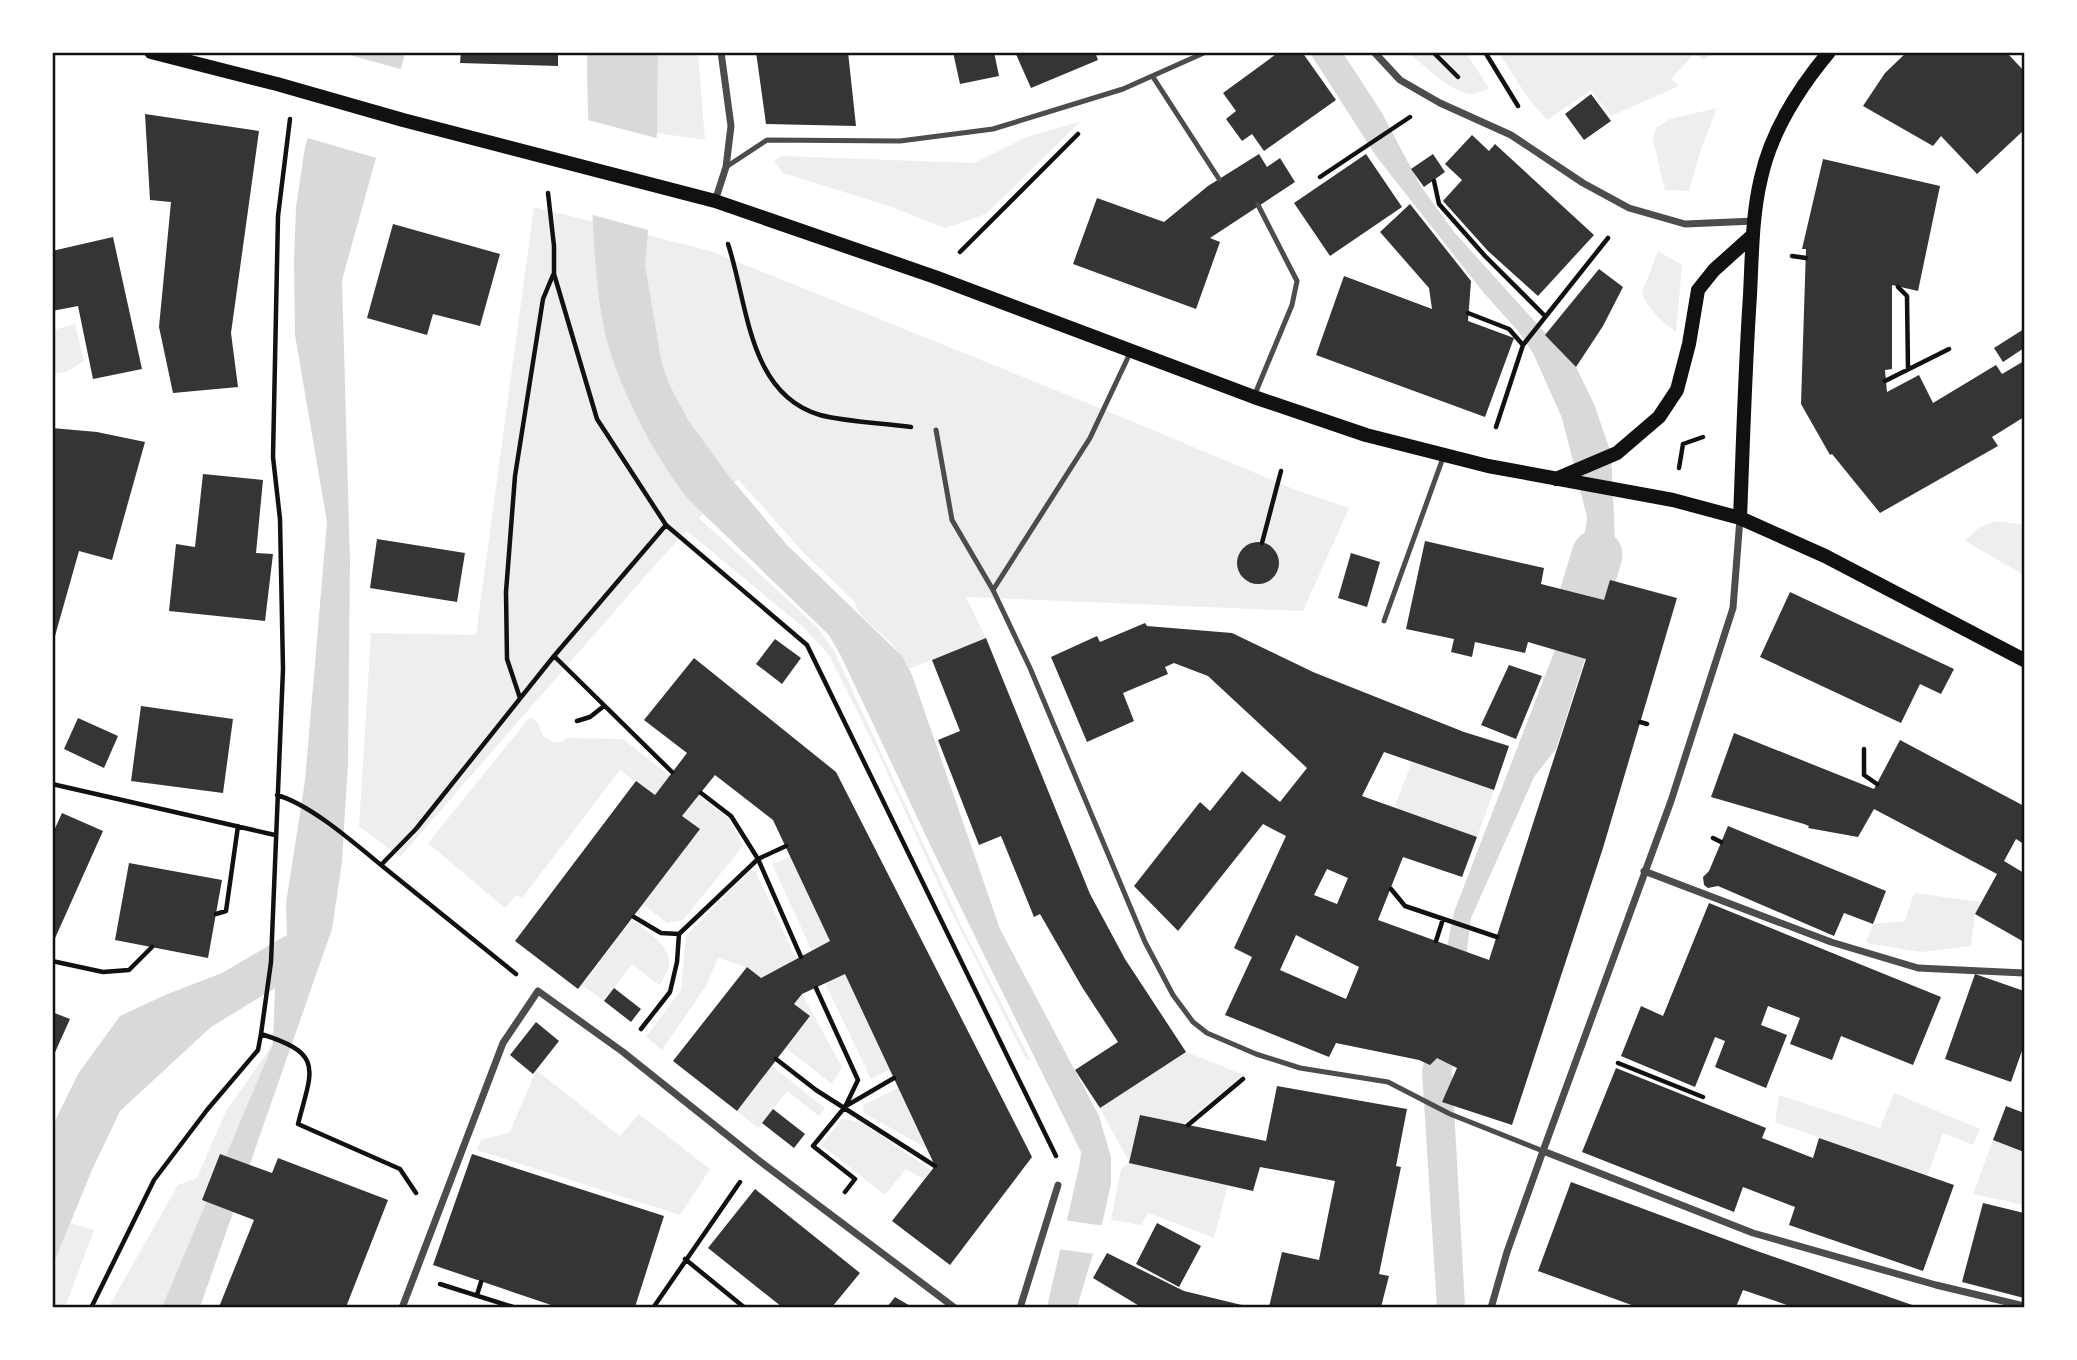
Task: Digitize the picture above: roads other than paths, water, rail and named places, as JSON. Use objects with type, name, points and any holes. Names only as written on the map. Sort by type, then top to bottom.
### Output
[{"type":"main road","points":[[151,52],[715,201],[935,276],[1254,397],[1366,435],[1556,479],[1673,500],[1740,518],[1825,556],[2025,660]]},
{"type":"main road","points":[[1740,518],[1754,228],[1761,178],[1775,136],[1799,93],[1829,52]]},
{"type":"main road","points":[[1556,479],[1618,453],[1659,417],[1677,390],[1689,344],[1698,290],[1754,228]]},
{"type":"street","points":[[715,201],[726,167],[731,126],[721,52]]},
{"type":"street","points":[[1374,52],[1400,80],[1440,103],[1511,135],[1583,183],[1629,208],[1685,224],[1754,228]]},
{"type":"street","points":[[1491,1307],[1507,1252],[1671,801],[1733,608],[1740,518]]},
{"type":"street","points":[[1644,871],[1831,942],[1918,968],[2025,973]]},
{"type":"street","points":[[402,1307],[503,1043],[538,991],[623,1052],[757,1159],[955,1307]]},
{"type":"street","points":[[1543,1151],[1754,1233],[1936,1285],[2025,1306]]},
{"type":"street","points":[[1020,1307],[1058,1185]]},
{"type":"lane","points":[[726,167],[767,140],[900,141],[993,129],[1123,89],[1206,52]]},
{"type":"lane","points":[[1153,77],[1219,179]]},
{"type":"lane","points":[[1254,397],[1293,305],[1297,281],[1258,205]]},
{"type":"lane","points":[[993,590],[1090,438],[1131,351]]},
{"type":"lane","points":[[936,430],[952,520],[993,590],[1030,668],[1145,942],[1173,995],[1193,1021],[1208,1033],[1256,1054],[1319,1073],[1388,1082],[1450,1114],[1543,1151]]},
{"type":"lane","points":[[1384,621],[1444,455]]},
{"type":"waterway","points":[[1585,595],[1597,555]]}]
